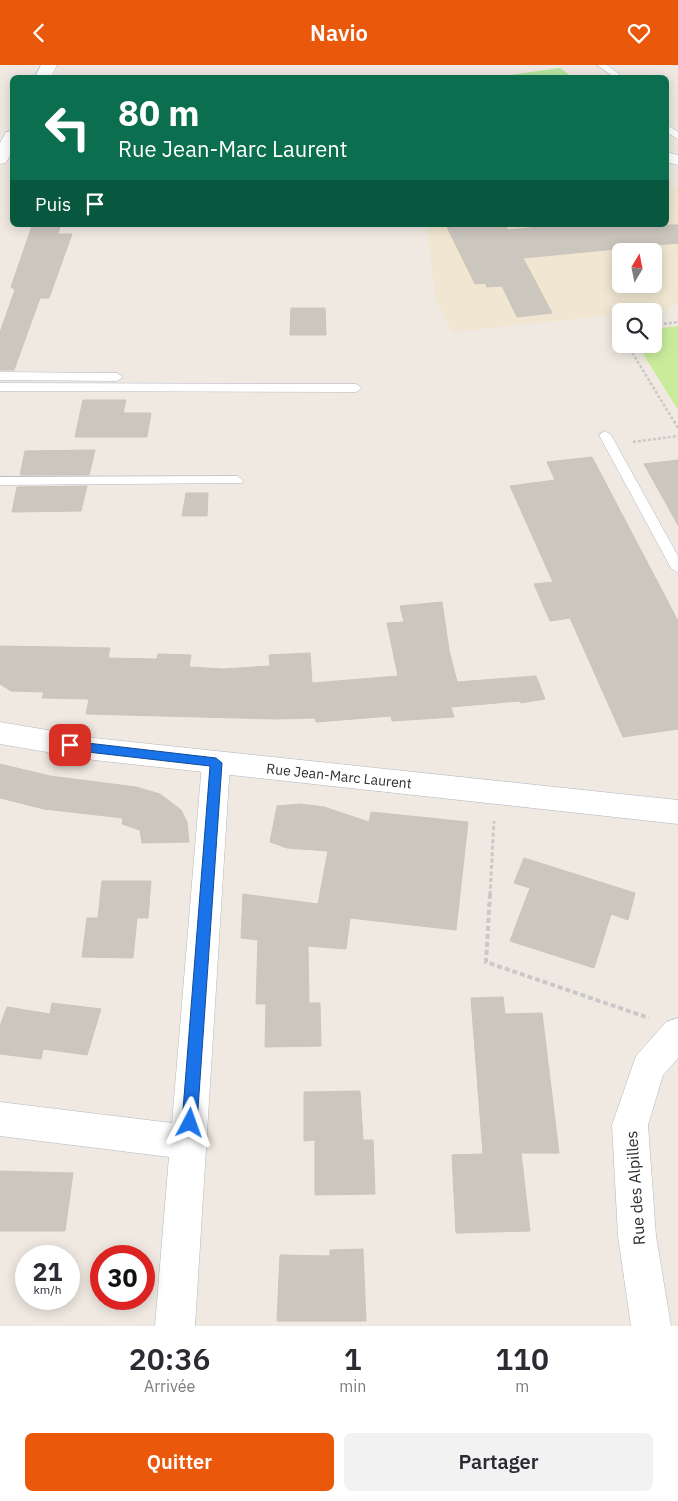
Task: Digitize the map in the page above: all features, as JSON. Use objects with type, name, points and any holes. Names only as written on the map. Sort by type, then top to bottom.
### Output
[{"type":"street","points":[[5,155],[10,141]]},
{"type":"street","name":"Rue Jean-Marc Laurent","points":[[0,733],[94,749],[678,812]]},
{"type":"street","points":[[175,1326],[216,763]]},
{"type":"street","name":"Rue des Alpilles","points":[[651,1326],[636,1236],[630,1125],[648,1067],[664,1026]]},
{"type":"street","points":[[0,1119],[188,1142]]},
{"type":"lane","points":[[601,65],[616,75]]},
{"type":"lane","points":[[0,376],[117,377]]},
{"type":"lane","points":[[0,387],[356,388]]},
{"type":"lane","points":[[607,441],[678,568]]},
{"type":"lane","points":[[0,481],[237,480]]},
{"type":"path","points":[[662,324],[678,323]]},
{"type":"path","points":[[632,353],[678,428]]},
{"type":"path","points":[[607,441],[678,436]]},
{"type":"path","points":[[495,793],[486,962],[664,1026]]},
{"type":"shaded area","points":[[678,186],[678,304],[662,309],[662,303],[612,303],[612,315],[453,332],[435,296],[427,227],[669,227],[669,187]]},
{"type":"green space","points":[[560,68],[569,75],[509,75]]},
{"type":"green space","points":[[678,326],[678,410],[643,353],[662,353],[662,328]]},
{"type":"building","points":[[669,225],[678,225],[678,243],[662,245],[662,243],[612,243],[612,249],[523,258],[552,313],[517,317],[502,286],[487,287],[485,283],[475,284],[447,227],[506,227],[508,230],[539,227],[669,227]]},
{"type":"building","points":[[32,227],[60,227],[58,234],[72,234],[49,298],[40,298],[14,370],[0,370],[0,332],[15,290],[11,287]]},
{"type":"building","points":[[291,308],[325,308],[326,335],[290,335]]},
{"type":"building","points":[[83,400],[126,400],[123,413],[151,413],[147,437],[75,437]]},
{"type":"building","points":[[95,450],[89,475],[20,475],[25,451]]},
{"type":"building","points":[[592,457],[678,621],[678,729],[623,737],[570,618],[550,621],[534,584],[553,582],[510,486],[555,480],[547,462]]},
{"type":"building","points":[[678,460],[678,525],[644,464]]},
{"type":"building","points":[[87,486],[81,511],[12,512],[17,487]]},
{"type":"building","points":[[186,493],[208,493],[207,516],[182,516]]},
{"type":"building","points":[[442,602],[449,650],[457,682],[536,676],[545,699],[521,703],[520,701],[451,707],[454,717],[392,721],[391,716],[316,722],[315,718],[275,719],[86,714],[89,699],[42,698],[44,692],[11,691],[0,684],[0,646],[110,648],[108,658],[157,659],[158,654],[191,655],[189,667],[223,669],[270,666],[269,655],[310,653],[312,683],[398,676],[387,623],[404,622],[400,606]]},
{"type":"building","points":[[0,764],[50,776],[136,787],[160,794],[181,810],[187,822],[189,842],[142,843],[140,830],[122,824],[123,818],[44,809],[0,798]]},
{"type":"building","points":[[300,804],[324,807],[369,822],[371,812],[468,822],[456,930],[350,918],[346,949],[308,946],[309,1003],[320,1003],[321,1046],[265,1047],[266,1004],[256,1004],[258,940],[241,938],[243,894],[318,904],[328,851],[287,848],[270,842],[277,806]]},
{"type":"building","points":[[524,858],[635,893],[628,920],[611,914],[594,968],[510,941],[530,888],[514,883]]},
{"type":"building","points":[[102,881],[151,881],[148,918],[137,918],[133,958],[82,957],[87,918],[98,918]]},
{"type":"building","points":[[503,997],[505,1014],[542,1013],[559,1153],[521,1153],[530,1231],[456,1233],[452,1155],[483,1154],[471,998]]},
{"type":"building","points":[[52,1003],[101,1009],[87,1055],[43,1049],[41,1059],[0,1054],[0,1026],[7,1007],[50,1014]]},
{"type":"building","points":[[360,1091],[363,1140],[373,1140],[375,1194],[315,1195],[315,1140],[304,1141],[304,1092]]},
{"type":"building","points":[[0,1171],[73,1173],[65,1231],[0,1231]]},
{"type":"building","points":[[363,1249],[366,1321],[277,1321],[280,1255],[330,1256],[330,1250]]},
{"type":"route","points":[[70,745],[216,763],[190,1123]]}]
